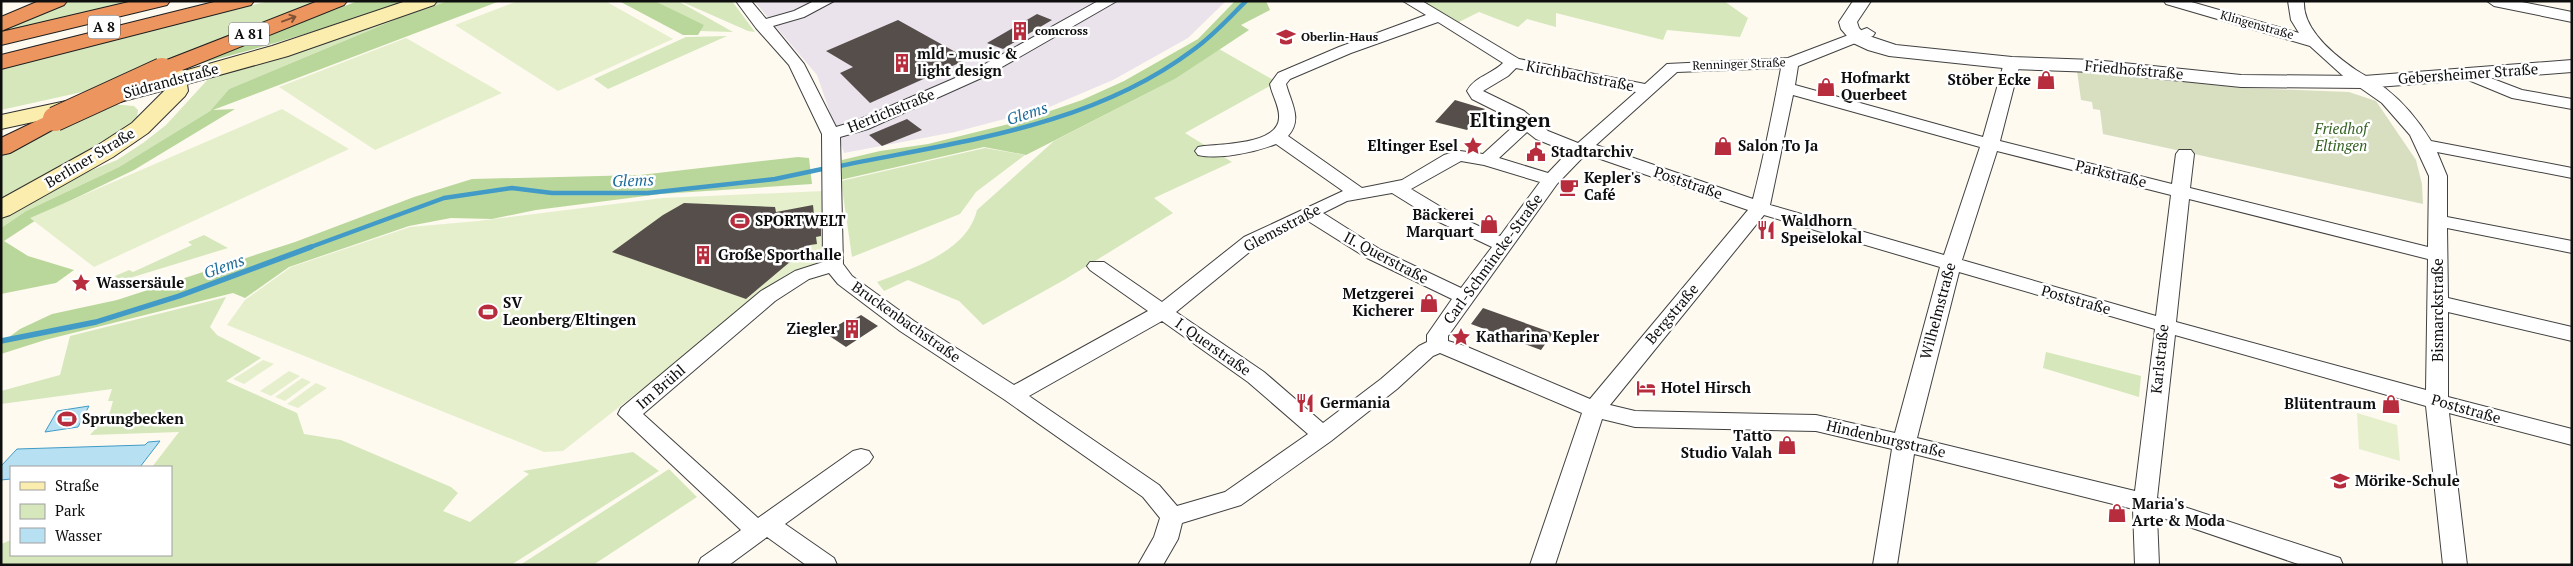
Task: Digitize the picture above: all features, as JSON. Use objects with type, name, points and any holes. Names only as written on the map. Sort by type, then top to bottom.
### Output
[{"type":"highway","points":[[6,23],[57,1]]},
{"type":"highway","points":[[1,39],[160,1]]},
{"type":"highway","name":"A 8","points":[[1,51],[206,1]]},
{"type":"highway","name":"A 8","points":[[1,62],[244,1]]},
{"type":"highway","name":"A 81","points":[[1,148],[55,120],[170,75],[338,1]]},
{"type":"main road","name":"Südrandstraße","points":[[1,113],[170,75],[338,31],[427,1]]},
{"type":"main road","name":"Südrandstraße","points":[[1,122],[102,100],[170,75]]},
{"type":"main road","points":[[124,139],[170,75]]},
{"type":"main road","name":"Berliner Straße","points":[[1,210],[124,139],[154,116],[177,91],[170,75]]},
{"type":"main road","points":[[102,100],[127,100],[143,105],[146,109]]},
{"type":"street","points":[[743,1],[761,25],[796,64],[823,121],[832,134],[834,264]]},
{"type":"street","points":[[761,25],[799,14],[827,1]]},
{"type":"street","name":"Hertichstraße","points":[[832,134],[862,126],[982,72],[1110,1]]},
{"type":"street","name":"Kirchbachstraße","points":[[1410,1],[1439,16],[1513,62],[1539,69],[1607,80],[1646,89]]},
{"type":"street","points":[[1862,1],[1848,26],[1862,35]]},
{"type":"street","name":"Klingenstraße","points":[[2171,1],[2314,42]]},
{"type":"street","points":[[2296,1],[2295,6],[2300,23],[2314,42]]},
{"type":"street","points":[[2494,1],[2572,17]]},
{"type":"street","points":[[1204,151],[1250,147],[1278,137],[1288,126],[1289,118],[1280,96],[1278,84],[1284,76],[1345,50],[1439,16]]},
{"type":"street","name":"Friedhofstraße","points":[[1862,35],[1888,50],[1905,50],[2012,63],[2094,66],[2241,81],[2364,82]]},
{"type":"street","name":"Renninger Straße","points":[[1684,66],[1790,62],[1862,35]]},
{"type":"street","name":"Bismarckstraße","points":[[2314,42],[2348,72],[2380,92],[2409,122],[2426,145],[2438,176],[2439,304],[2437,401],[2455,565]]},
{"type":"street","name":"Kirchbachstraße","points":[[1478,95],[1475,91],[1477,87],[1502,73],[1513,62]]},
{"type":"street","name":"Bergstraße","points":[[1542,565],[1594,409],[1760,208],[1778,133],[1784,87],[1790,62]]},
{"type":"street","name":"Wilhelmstraße","points":[[1885,565],[1904,443],[1951,263],[1990,144],[2012,63]]},
{"type":"street","name":"Carl-Schmincke-Straße","points":[[1438,346],[1437,335],[1466,298],[1502,244],[1551,180],[1582,148],[1646,89],[1673,67],[1684,66]]},
{"type":"street","name":"Gebersheimer Straße","points":[[2364,82],[2572,66]]},
{"type":"street","points":[[2467,74],[2504,89],[2572,104]]},
{"type":"street","name":"Parkstraße","points":[[1784,87],[1990,144],[2439,256]]},
{"type":"street","name":"Poststraße","points":[[1478,95],[1518,115],[1526,124],[1542,135],[1760,208],[2470,412],[2572,437]]},
{"type":"street","points":[[1487,160],[1526,124]]},
{"type":"street","points":[[1278,137],[1359,194]]},
{"type":"street","points":[[2426,145],[2572,173]]},
{"type":"street","name":"Karlstraße","points":[[2147,565],[2145,503],[2185,154]]},
{"type":"street","name":"Glemsstraße","points":[[1013,395],[1163,312],[1251,241],[1342,197],[1397,188],[1408,184],[1450,159],[1460,156],[1487,160],[1551,180]]},
{"type":"street","points":[[1397,188],[1444,217],[1502,244]]},
{"type":"street","name":"II. Querstraße","points":[[1309,214],[1374,254],[1466,298]]},
{"type":"street","points":[[2439,221],[2572,247]]},
{"type":"street","name":"Bruckenbachstraße","points":[[834,264],[845,280],[907,326],[1013,395],[1151,491],[1172,516]]},
{"type":"street","name":"Im Brühl","points":[[762,527],[630,414],[768,296],[802,275],[834,264]]},
{"type":"street","name":"I. Querstraße","points":[[1097,266],[1256,377],[1323,434]]},
{"type":"street","points":[[2439,304],[2572,334]]},
{"type":"street","points":[[1150,565],[1166,539],[1172,516],[1233,499],[1390,384],[1426,351],[1438,346]]},
{"type":"street","name":"Hindenburgstraße","points":[[1438,346],[1458,351],[1594,409],[1635,418],[1816,424],[1904,443],[2145,503],[2331,565]]},
{"type":"street","points":[[710,565],[861,457]]},
{"type":"street","points":[[762,527],[825,565]]},
{"type":"shaded area","points":[[754,1],[1226,1],[1188,38],[1113,80],[1047,108],[955,132],[844,153],[817,75]]},
{"type":"green space","points":[[67,1],[144,1],[1,35],[1,30]]},
{"type":"green space","points":[[269,1],[321,1],[109,86],[1,110],[1,69]]},
{"type":"green space","points":[[358,1],[414,1],[265,46],[162,74]]},
{"type":"green space","points":[[437,1],[448,1],[399,18],[229,89],[210,111],[119,167],[26,211],[1,228],[1,217],[65,181],[117,160],[143,143],[166,125],[211,76]]},
{"type":"green space","points":[[448,1],[500,1],[213,110],[235,109],[134,170],[53,209],[4,241],[28,256],[74,270],[56,283],[1,294],[1,228],[26,211],[119,167],[210,111],[229,89],[399,18]]},
{"type":"green space","points":[[518,1],[605,1],[673,39],[558,91],[455,25]]},
{"type":"green space","points":[[619,1],[655,1],[704,25],[698,35],[683,35]]},
{"type":"green space","points":[[655,1],[678,1],[733,32],[700,31],[703,25]]},
{"type":"green space","points":[[680,1],[732,1],[755,32],[748,31]]},
{"type":"green space","points":[[1235,1],[1266,1],[1270,10],[1241,25],[1249,30],[1175,79],[1026,155],[984,147],[840,180],[842,160],[880,151],[928,144],[1021,121],[1082,100],[1124,81],[1198,39]]},
{"type":"green space","points":[[1418,1],[1724,1],[1748,18],[1740,37],[1667,30],[1663,40],[1556,13],[1556,27],[1527,19],[1518,27],[1479,12],[1459,22]]},
{"type":"green space","points":[[727,36],[608,89],[594,79],[686,37]]},
{"type":"green space","points":[[406,38],[502,93],[375,150],[279,87]]},
{"type":"green space","points":[[1219,49],[1277,82],[1185,133],[1232,162],[1154,198],[1173,213],[1064,280],[983,325],[959,301],[908,280],[884,291],[877,282],[922,264],[950,248],[971,225],[977,210],[1054,141],[1175,79]]},
{"type":"green space","name":"Friedhof Eltingen","points":[[2077,71],[2244,88],[2349,92],[2376,101],[2416,160],[2422,184],[2423,204],[2103,134],[2100,110],[2093,109],[2092,102],[2081,100]]},
{"type":"green space","points":[[98,103],[134,106],[138,110],[137,118],[127,129],[1,206],[1,151]]},
{"type":"green space","points":[[282,109],[349,149],[94,267],[30,218]]},
{"type":"green space","points":[[985,148],[1025,155],[976,192],[960,214],[852,257],[841,181]]},
{"type":"green space","points":[[798,157],[809,158],[812,184],[661,194],[536,210],[492,219],[451,218],[409,226],[289,267],[245,298],[233,293],[45,340],[1,354],[1,343],[20,329],[52,314],[117,300],[295,242],[414,197],[472,179],[640,175]]},
{"type":"green space","name":"SV Leonberg/Eltingen","points":[[824,191],[827,259],[786,276],[563,451],[544,452],[227,325],[245,300],[291,267],[410,227],[478,221],[663,198]]},
{"type":"green space","points":[[204,235],[228,248],[120,281],[115,276],[129,270],[133,272],[192,245],[188,242]]},
{"type":"green space","points":[[226,297],[210,327],[217,335],[261,358],[226,381],[297,413],[304,434],[341,440],[451,487],[458,493],[443,511],[470,522],[529,474],[523,471],[633,452],[659,471],[511,565],[1,565],[1,544],[10,540],[10,556],[172,556],[172,466],[153,466],[179,432],[90,435],[110,412],[113,401],[108,401],[112,389],[1,404],[1,391],[60,375],[70,336]]},
{"type":"green space","points":[[2046,352],[2141,376],[2139,397],[2043,368]]},
{"type":"green space","points":[[263,360],[274,364],[244,384],[233,379]]},
{"type":"green space","points":[[289,371],[300,376],[271,396],[260,391]]},
{"type":"green space","points":[[302,378],[311,382],[285,401],[275,397]]},
{"type":"green space","points":[[316,383],[327,388],[298,408],[287,404]]},
{"type":"green space","points":[[2357,413],[2397,425],[2400,461],[2359,449]]},
{"type":"green space","points":[[669,469],[697,497],[593,565],[520,565]]},
{"type":"water","name":"Sprungbecken","points":[[89,406],[78,427],[45,432],[57,411]]},
{"type":"water","points":[[160,441],[141,466],[10,466],[10,479],[1,480],[1,466],[17,449],[145,445],[148,442]]},
{"type":"building","name":"comcross","points":[[1037,14],[1052,20],[1003,49],[987,43]]},
{"type":"building","name":"mld - music & light design","points":[[898,20],[968,59],[870,103],[840,73],[853,67],[826,51]]},
{"type":"building","points":[[1455,100],[1485,109],[1467,130],[1435,122]]},
{"type":"building","points":[[907,119],[922,130],[882,146],[869,135]]},
{"type":"building","points":[[684,203],[775,207],[776,212],[813,205],[815,225],[821,224],[821,236],[816,237],[817,244],[810,245],[746,299],[612,252],[663,215]]},
{"type":"building","points":[[1483,308],[1553,333],[1541,350],[1471,324]]},
{"type":"building","name":"Ziegler","points":[[861,315],[878,326],[846,347],[825,333],[845,321],[848,323]]},
{"type":"waterway","name":"Glems","points":[[835,167],[1022,128],[1111,98],[1153,76],[1200,45],[1246,1]]},
{"type":"waterway","name":"Glems","points":[[308,248],[444,198],[512,188],[552,193],[648,193],[775,179],[827,168]]},
{"type":"waterway","name":"Glems","points":[[1,341],[96,322],[179,296],[311,247]]},
{"type":"place","name":"comcross","points":[[1020,31]]},
{"type":"place","name":"Oberlin-Haus","points":[[1286,37]]},
{"type":"place","name":"mld - music & light design","points":[[902,63]]},
{"type":"place","name":"Stöber Ecke","points":[[2046,80]]},
{"type":"place","name":"Hofmarkt Querbeet","points":[[1826,87]]},
{"type":"place","name":"Eltinger Esel","points":[[1473,146]]},
{"type":"place","name":"Salon To Ja","points":[[1723,146]]},
{"type":"place","name":"Stadtarchiv","points":[[1536,152]]},
{"type":"place","name":"Kepler's Café","points":[[1569,187]]},
{"type":"place","name":"SPORTWELT","points":[[740,221]]},
{"type":"place","name":"Bäckerei Marquart","points":[[1489,224]]},
{"type":"place","name":"Waldhorn Speiselokal","points":[[1766,230]]},
{"type":"place","name":"Große Sporthalle","points":[[703,255]]},
{"type":"place","name":"Wassersäule","points":[[81,283]]},
{"type":"place","name":"Metzgerei Kicherer","points":[[1429,303]]},
{"type":"place","name":"SV Leonberg/Eltingen","points":[[488,312]]},
{"type":"place","name":"Ziegler","points":[[852,329]]},
{"type":"place","name":"Katharina Kepler","points":[[1461,337]]},
{"type":"place","name":"Hotel Hirsch","points":[[1646,388]]},
{"type":"place","name":"Germania","points":[[1305,403]]},
{"type":"place","name":"Blütentraum","points":[[2391,404]]},
{"type":"place","name":"Sprungbecken","points":[[67,419]]},
{"type":"place","name":"Tatto Studio Valah","points":[[1787,445]]},
{"type":"place","name":"Mörike-Schule","points":[[2340,481]]},
{"type":"place","name":"Maria's Arte & Moda","points":[[2117,513]]},
{"type":"district","name":"Eltingen","points":[[1510,120]]}]
